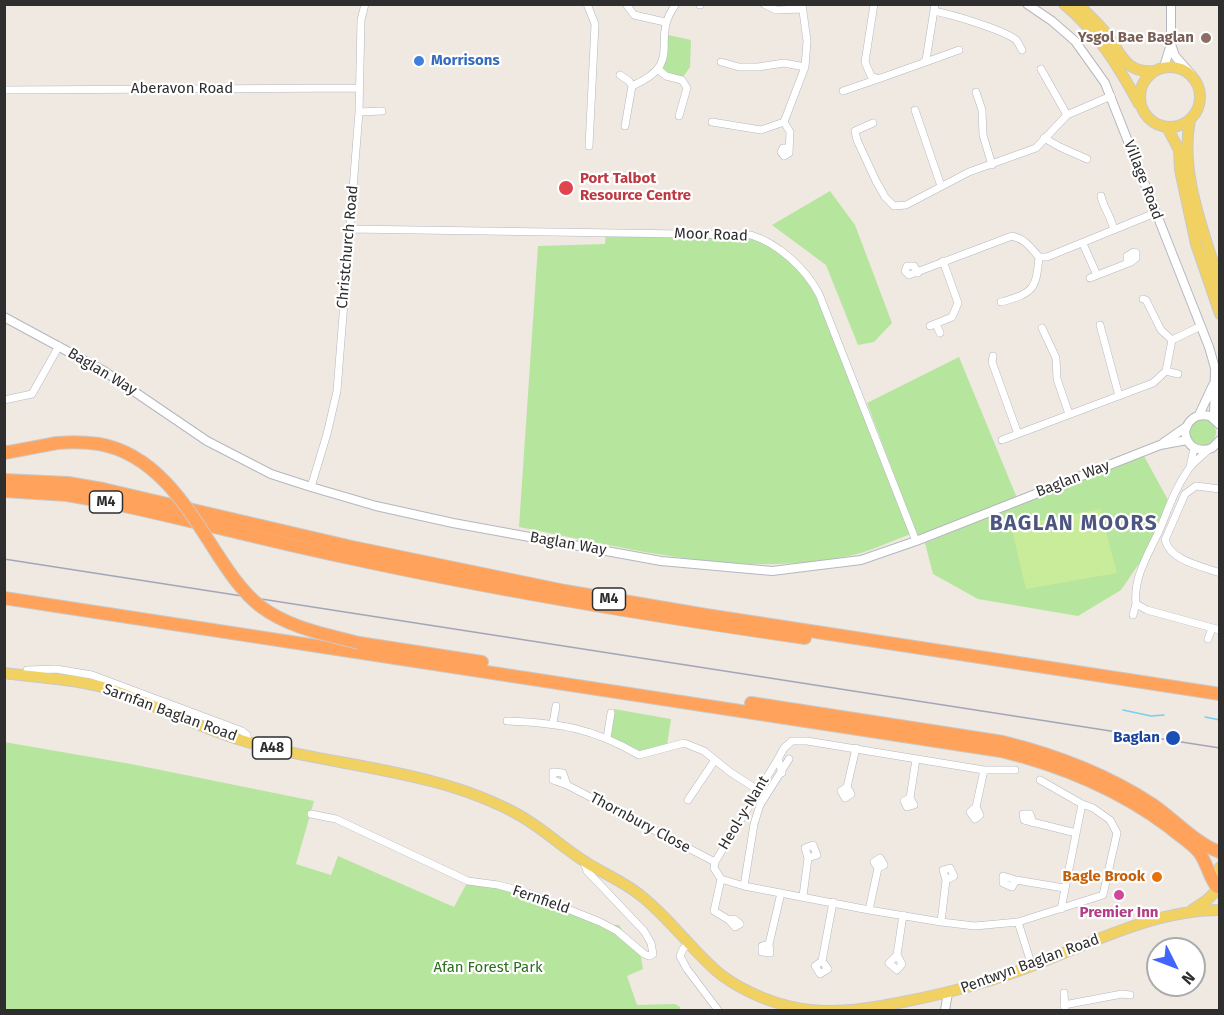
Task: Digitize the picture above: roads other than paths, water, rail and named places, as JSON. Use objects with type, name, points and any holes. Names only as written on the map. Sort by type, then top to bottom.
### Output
[{"type":"highway","points":[[4,453],[57,442],[100,444],[135,458],[153,470],[171,487],[187,507],[222,562],[260,606],[284,620],[307,629],[359,644],[831,715],[1013,745],[1042,752],[1120,784],[1203,843],[1220,852]]},
{"type":"highway","name":"M4","points":[[4,480],[68,483],[103,489],[422,563],[636,604],[1220,694]]},
{"type":"highway","name":"M4","points":[[4,491],[67,495],[101,501],[350,558],[584,604],[1220,701]]},
{"type":"highway","points":[[4,598],[1001,751],[1062,768],[1113,790],[1137,805],[1199,852],[1209,877],[1218,890]]},
{"type":"main road","points":[[1064,4],[1104,47],[1152,121],[1167,127],[1175,127],[1190,120]]},
{"type":"main road","points":[[1078,4],[1104,31],[1127,64],[1136,70],[1145,72],[1159,69],[1183,69],[1197,82],[1200,102],[1190,120],[1186,136],[1188,167],[1220,285]]},
{"type":"main road","points":[[1142,108],[1140,91],[1147,76],[1159,69]]},
{"type":"main road","points":[[1167,127],[1179,150],[1180,170],[1196,244],[1220,314]]},
{"type":"main road","name":"Sarnfan Baglan Road","points":[[4,673],[80,683],[113,690],[216,732],[248,742],[470,793]]},
{"type":"main road","name":"Pentwyn Baglan Road","points":[[470,793],[522,817],[583,860],[639,893],[720,974],[752,993],[783,1005],[812,1011],[863,1010],[948,993],[1032,966],[1107,936],[1189,911],[1199,906],[1218,890]]},
{"type":"main road","points":[[1218,890],[1216,879],[1220,867]]},
{"type":"main road","name":"Pentwyn Baglan Road","points":[[1189,911],[1220,910]]},
{"type":"street","name":"Christchurch Road","points":[[311,487],[337,391],[359,112],[362,20],[365,4]]},
{"type":"street","points":[[587,4],[595,24],[589,146]]},
{"type":"street","points":[[626,4],[634,15],[665,22]]},
{"type":"street","points":[[632,86],[645,81],[659,70],[664,59],[665,22],[676,4]]},
{"type":"street","points":[[712,122],[761,130],[784,122],[805,67],[807,41],[802,7],[776,10],[764,4]]},
{"type":"street","points":[[874,4],[865,65],[871,76],[878,79]]},
{"type":"street","name":"Village Road","points":[[1027,4],[1075,41],[1105,83],[1111,96],[1201,326],[1215,368],[1217,421]]},
{"type":"street","points":[[1171,4],[1171,44],[1175,56],[1191,74]]},
{"type":"street","points":[[923,63],[935,8],[1016,40],[1022,50]]},
{"type":"street","points":[[1159,69],[1171,44]]},
{"type":"street","points":[[843,91],[959,50]]},
{"type":"street","points":[[721,62],[739,67],[758,68],[784,63],[805,67]]},
{"type":"street","points":[[1041,69],[1067,115]]},
{"type":"street","points":[[659,70],[666,76],[682,80],[687,88],[679,116]]},
{"type":"street","points":[[620,75],[632,86],[625,126]]},
{"type":"street","name":"Aberavon Road","points":[[4,90],[360,88]]},
{"type":"street","points":[[976,92],[982,110],[983,135],[992,165]]},
{"type":"street","points":[[873,123],[855,130],[857,148],[885,197],[894,206],[906,205],[969,172],[1036,148],[1067,115],[1111,96]]},
{"type":"street","points":[[915,110],[941,186]]},
{"type":"street","points":[[359,112],[382,111]]},
{"type":"street","points":[[918,118],[926,116]]},
{"type":"street","points":[[784,122],[790,132],[789,148]]},
{"type":"street","points":[[1044,138],[1076,159],[1087,159]]},
{"type":"street","points":[[1101,196],[1111,216],[1114,230]]},
{"type":"street","points":[[1039,257],[1047,257],[1083,244],[1155,213]]},
{"type":"street","name":"Moor Road","points":[[350,229],[751,235],[771,244],[799,268],[819,294],[916,541]]},
{"type":"street","points":[[918,273],[943,261],[1012,236],[1020,238],[1027,242],[1039,257],[1037,279],[1034,287],[1027,293],[1003,299]]},
{"type":"street","points":[[1083,244],[1093,277],[1131,262]]},
{"type":"street","points":[[940,333],[933,325],[952,317],[958,303],[943,261]]},
{"type":"street","points":[[1143,299],[1146,300],[1161,330],[1172,340]]},
{"type":"street","name":"Baglan Way","points":[[4,316],[104,371],[207,441],[272,474],[376,506],[510,534],[661,561],[772,571],[861,560],[916,541],[1160,445],[1187,440]]},
{"type":"street","points":[[1100,325],[1119,396]]},
{"type":"street","points":[[1172,340],[1201,326]]},
{"type":"street","points":[[1042,328],[1056,358],[1057,379],[1069,414]]},
{"type":"street","points":[[1002,440],[1153,383],[1166,371],[1172,340]]},
{"type":"street","points":[[4,400],[32,394],[59,346]]},
{"type":"street","points":[[993,356],[992,362],[1018,434]]},
{"type":"street","points":[[1166,371],[1178,374]]},
{"type":"street","points":[[1214,383],[1199,415],[1217,421]]},
{"type":"street","name":"Baglan Way","points":[[1160,445],[1199,415]]},
{"type":"street","points":[[1186,427],[1187,440],[1194,448]]},
{"type":"street","points":[[1194,448],[1216,445]]},
{"type":"street","points":[[1132,615],[1136,604],[1134,590],[1147,553],[1160,530],[1172,496],[1190,467],[1216,445]]},
{"type":"street","points":[[1190,467],[1194,448]]},
{"type":"street","points":[[1220,489],[1196,486],[1185,494],[1165,540],[1167,547],[1175,555],[1220,573]]},
{"type":"street","points":[[1136,604],[1147,610],[1216,629],[1208,639]]},
{"type":"street","points":[[27,670],[65,670],[100,677],[242,731],[248,735],[248,742]]},
{"type":"street","points":[[552,723],[556,706]]},
{"type":"street","points":[[607,738],[611,713]]},
{"type":"street","points":[[507,721],[552,723],[590,731],[639,754],[684,743],[704,750],[730,772],[758,790]]},
{"type":"street","name":"Heol-y-Nant","points":[[714,865],[784,748],[792,741],[856,748],[984,770],[1015,771]]},
{"type":"street","points":[[847,787],[856,748]]},
{"type":"street","name":"Heol-y-Nant","points":[[778,759],[782,773]]},
{"type":"street","name":"Heol-y-Nant","points":[[744,886],[754,824],[760,805],[789,759]]},
{"type":"street","points":[[910,798],[916,759]]},
{"type":"street","points":[[688,800],[691,789],[716,760]]},
{"type":"street","points":[[975,807],[984,770]]},
{"type":"street","points":[[721,879],[744,886],[869,910],[975,926],[1018,922],[1103,895],[1117,833],[1110,820],[1093,808],[1040,780]]},
{"type":"street","name":"Thornbury Close","points":[[567,785],[714,865]]},
{"type":"street","points":[[1061,909],[1082,804]]},
{"type":"street","name":"Fernfield","points":[[310,814],[336,819],[468,881],[498,885],[545,899],[600,922],[617,931],[644,954],[649,956],[653,954],[651,943],[644,932],[587,871],[583,860]]},
{"type":"street","points":[[1033,823],[1076,833]]},
{"type":"street","points":[[803,896],[808,858]]},
{"type":"street","points":[[714,865],[721,879],[714,911],[729,920]]},
{"type":"street","points":[[869,910],[878,868]]},
{"type":"street","points":[[941,922],[946,880]]},
{"type":"street","points":[[1016,880],[1064,888]]},
{"type":"street","points":[[769,944],[781,893]]},
{"type":"street","points":[[822,961],[833,902]]},
{"type":"street","points":[[897,955],[903,915]]},
{"type":"street","points":[[1018,922],[1032,966]]},
{"type":"street","points":[[689,943],[680,956],[718,1011]]},
{"type":"street","points":[[945,1011],[948,993]]},
{"type":"street","points":[[1064,993],[1064,1008],[1124,993]]},
{"type":"street","points":[[1085,1001],[1087,1011]]},
{"type":"waterway","points":[[1123,710],[1151,716],[1164,715]]},
{"type":"waterway","points":[[1205,717],[1220,720]]},
{"type":"railway","points":[[4,559],[1220,748]]},
{"type":"place","name":"Ysgol Bae Baglan","points":[[1206,38]]},
{"type":"place","name":"Morrisons","points":[[419,61]]},
{"type":"place","name":"Port Talbot Resource Centre","points":[[566,188]]},
{"type":"place","name":"Baglan","points":[[1173,738]]},
{"type":"place","name":"Bagle Brook","points":[[1157,877]]},
{"type":"place","name":"Premier Inn","points":[[1119,895]]},
{"type":"district","name":"BAGLAN MOORS","points":[[1074,524]]},
{"type":"park label","name":"Afan Forest Park","points":[[488,968]]}]
